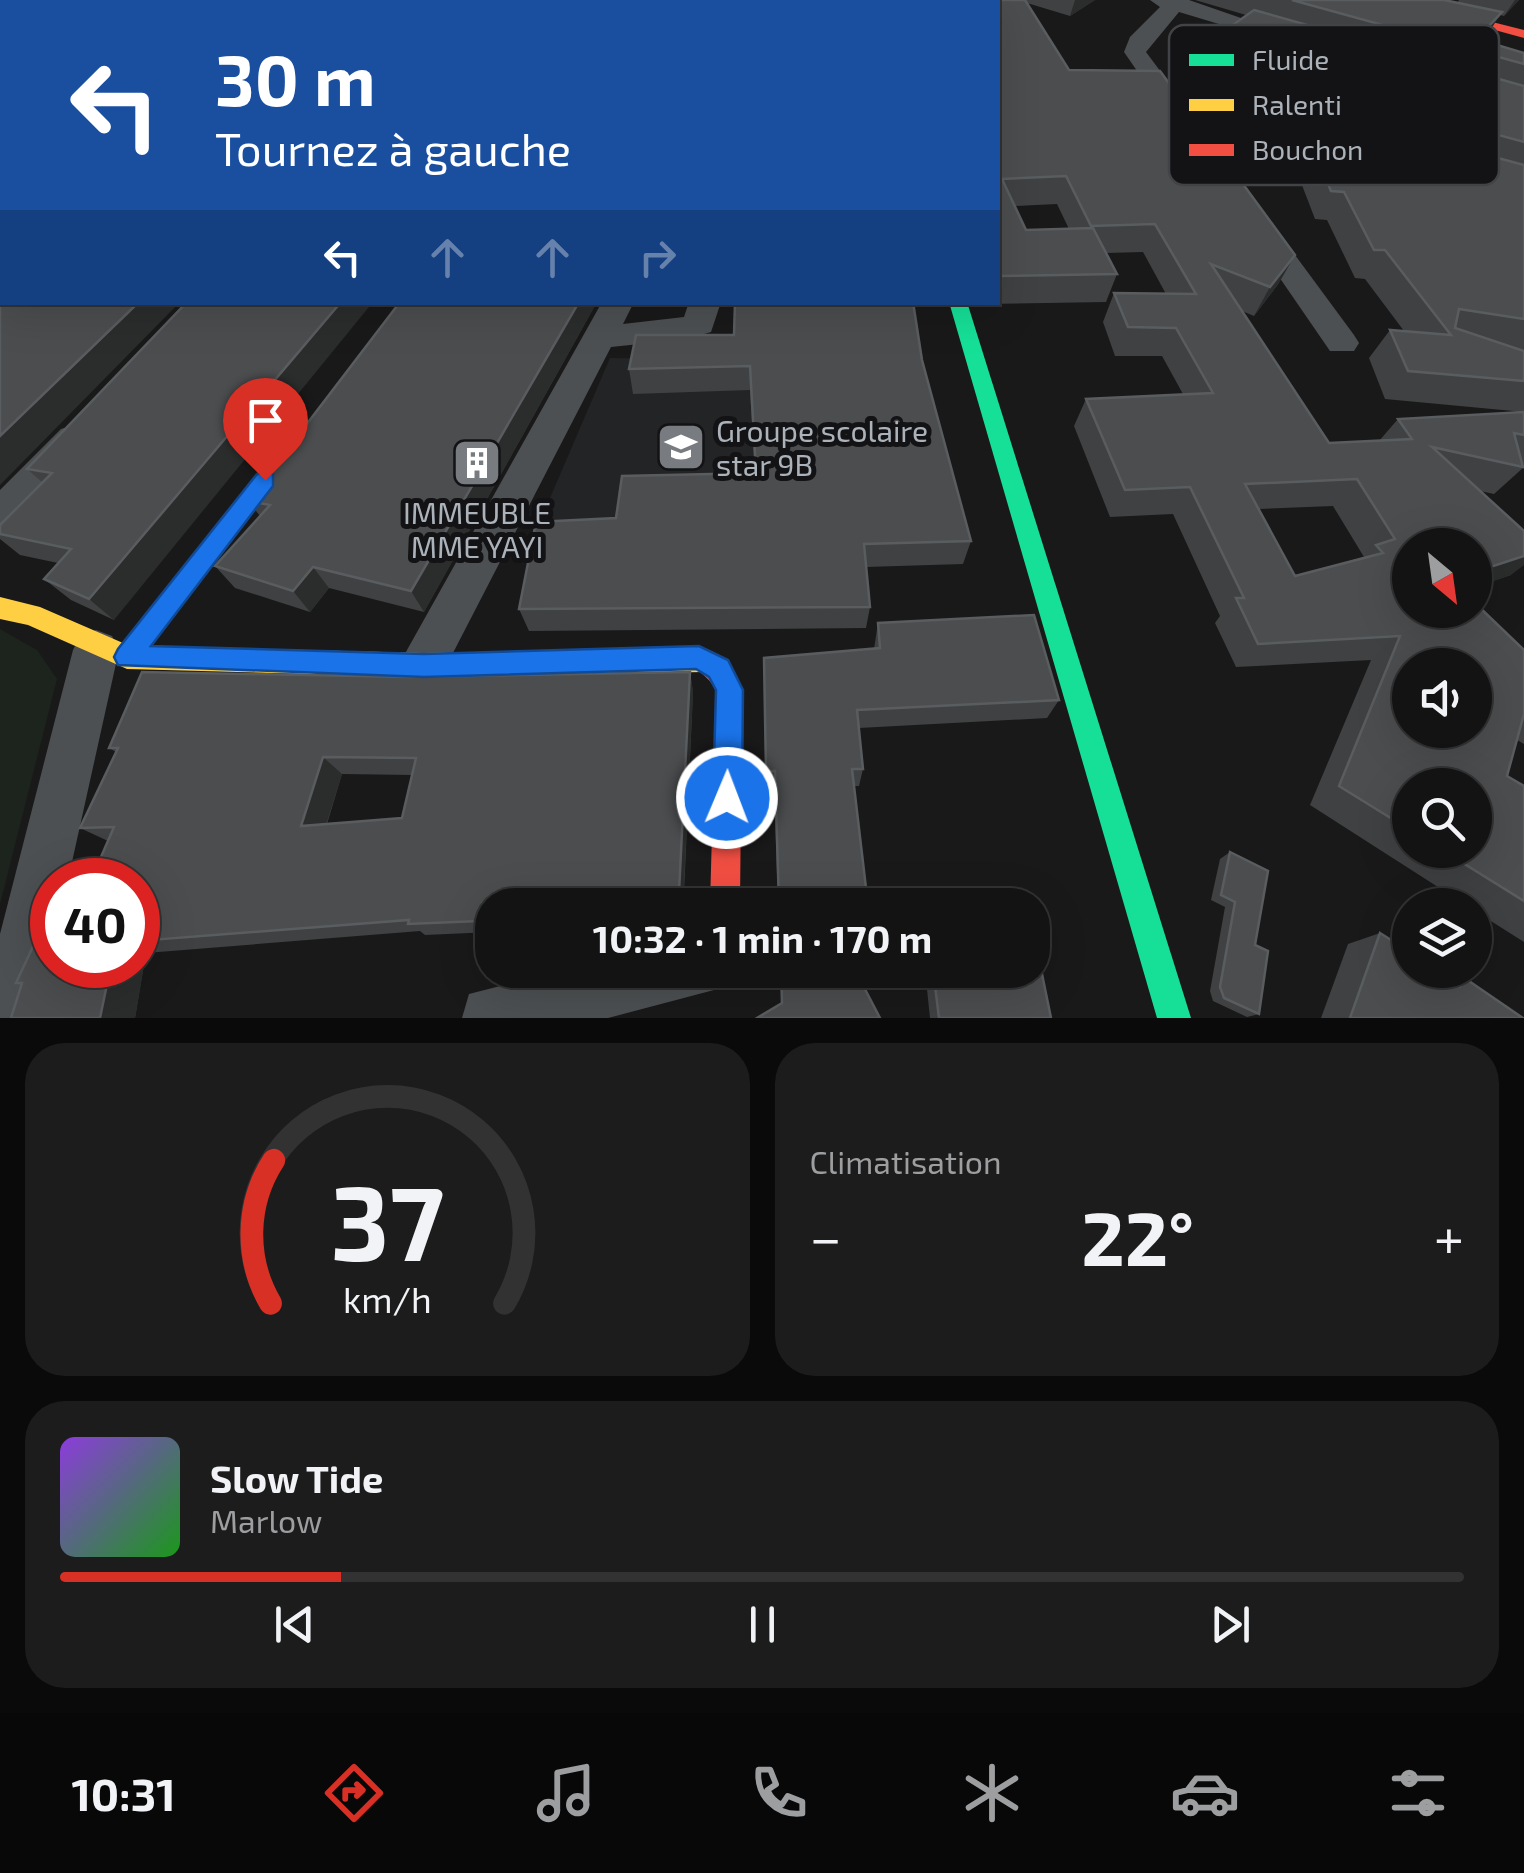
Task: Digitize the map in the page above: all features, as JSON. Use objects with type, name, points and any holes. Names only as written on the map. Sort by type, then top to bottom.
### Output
[{"type":"street","points":[[1391,0],[1489,25]]},
{"type":"street","points":[[1428,0],[1524,24]]},
{"type":"street","points":[[1169,99],[1135,52],[1171,1],[1248,25]]},
{"type":"street","points":[[1499,28],[1524,34]]},
{"type":"street","points":[[1230,185],[1342,343]]},
{"type":"street","points":[[424,666],[610,320],[687,328],[699,324],[704,305]]},
{"type":"street","points":[[959,305],[1174,1018]]},
{"type":"street","points":[[0,516],[96,416]]},
{"type":"street","points":[[8,1018],[111,654],[306,426]]},
{"type":"street","points":[[0,608],[14,608],[111,654],[424,666],[699,658],[719,669],[729,690],[726,888]]},
{"type":"street","points":[[490,1015],[612,988]]},
{"type":"shaded area","name":"Groupe scolaire star 9B","points":[[610,358],[779,360],[801,535],[529,547]]},
{"type":"shaded area","points":[[0,629],[37,650],[57,679],[0,904]]},
{"type":"building","points":[[1000,0],[1025,0],[1069,70],[1160,71],[1169,83],[1169,185],[1244,185],[1295,255],[1270,287],[1211,264],[1329,443],[1412,439],[1398,419],[1524,412],[1524,435],[1514,433],[1523,467],[1432,447],[1524,531],[1524,556],[1492,566],[1492,528],[1392,528],[1392,534],[1357,479],[1245,484],[1295,576],[1383,553],[1376,545],[1392,540],[1392,628],[1492,628],[1492,619],[1524,650],[1524,714],[1507,776],[1524,786],[1524,901],[1471,868],[1492,868],[1492,768],[1392,768],[1392,819],[1339,786],[1392,656],[1392,748],[1492,748],[1492,648],[1395,648],[1400,636],[1258,644],[1236,598],[1244,598],[1190,487],[1125,490],[1086,399],[1213,393],[1176,328],[1128,327],[1114,293],[1196,294],[1155,224],[1091,226],[1066,176],[1002,179],[1026,230],[1093,228],[1117,274],[1000,276]]},
{"type":"building","points":[[1292,0],[1444,0],[1502,12],[1490,25],[1383,25]]},
{"type":"building","points":[[1254,10],[1307,25],[1233,25]]},
{"type":"building","points":[[1499,46],[1524,53],[1524,64],[1499,57]]},
{"type":"building","points":[[1499,79],[1524,86],[1524,142],[1499,135]]},
{"type":"building","points":[[1499,158],[1524,165],[1524,319],[1459,309],[1455,328],[1524,351],[1524,381],[1408,371],[1390,330],[1451,335],[1385,250],[1374,250],[1344,192],[1331,191],[1329,185],[1499,185]]},
{"type":"building","points":[[0,305],[136,305],[0,436]]},
{"type":"building","points":[[184,305],[338,305],[89,599],[44,579],[71,549],[0,534],[0,525],[52,473],[27,469]]},
{"type":"building","points":[[398,305],[577,305],[411,591],[313,567],[293,591],[215,566],[270,505],[248,501]]},
{"type":"building","points":[[735,305],[913,305],[922,360],[971,541],[864,544],[870,607],[519,609],[536,522],[616,518],[622,476],[756,473],[750,366],[629,369],[636,335],[734,335]]},
{"type":"building","points":[[1034,615],[1059,700],[857,710],[863,769],[852,769],[866,888],[778,888],[775,771],[766,772],[764,658],[880,648],[878,623]]},
{"type":"building","points":[[142,672],[409,677],[690,672],[679,888],[475,888],[475,921],[408,924],[409,920],[160,939],[160,858],[101,858],[114,827],[80,828],[118,748],[109,748]],"holes":[[[323,757],[416,758],[402,818],[301,826]]]},
{"type":"building","points":[[1230,852],[1268,871],[1255,945],[1268,951],[1259,1014],[1224,998],[1220,987],[1235,902],[1221,895]]},
{"type":"building","points":[[1380,933],[1392,941],[1392,988],[1479,988],[1523,1018],[1350,1018]]},
{"type":"building","points":[[30,953],[30,988],[106,988],[100,1018],[11,1018],[22,983],[16,983]]},
{"type":"building","points":[[782,988],[864,988],[880,1018],[757,1018],[782,1003]]},
{"type":"building","points":[[935,988],[1045,988],[1051,1018],[939,1018]]},
{"type":"traffic: fast","points":[[959,305],[1174,1018]]},
{"type":"traffic: slow","points":[[127,657],[293,443]]},
{"type":"traffic: slow","points":[[0,608],[31,615],[127,657],[423,665],[704,660]]},
{"type":"traffic: jam","points":[[1391,0],[1489,25]]},
{"type":"traffic: jam","points":[[1499,28],[1524,34]]},
{"type":"traffic: jam","points":[[704,660],[719,669],[729,690],[725,888]]},
{"type":"place","name":"Groupe scolaire star 9B","points":[[681,447]]},
{"type":"place","name":"IMMEUBLE MME YAYI","points":[[477,463]]},
{"type":"route","points":[[265,480],[127,657],[424,666],[699,658],[719,669],[729,690],[727,798]]}]
